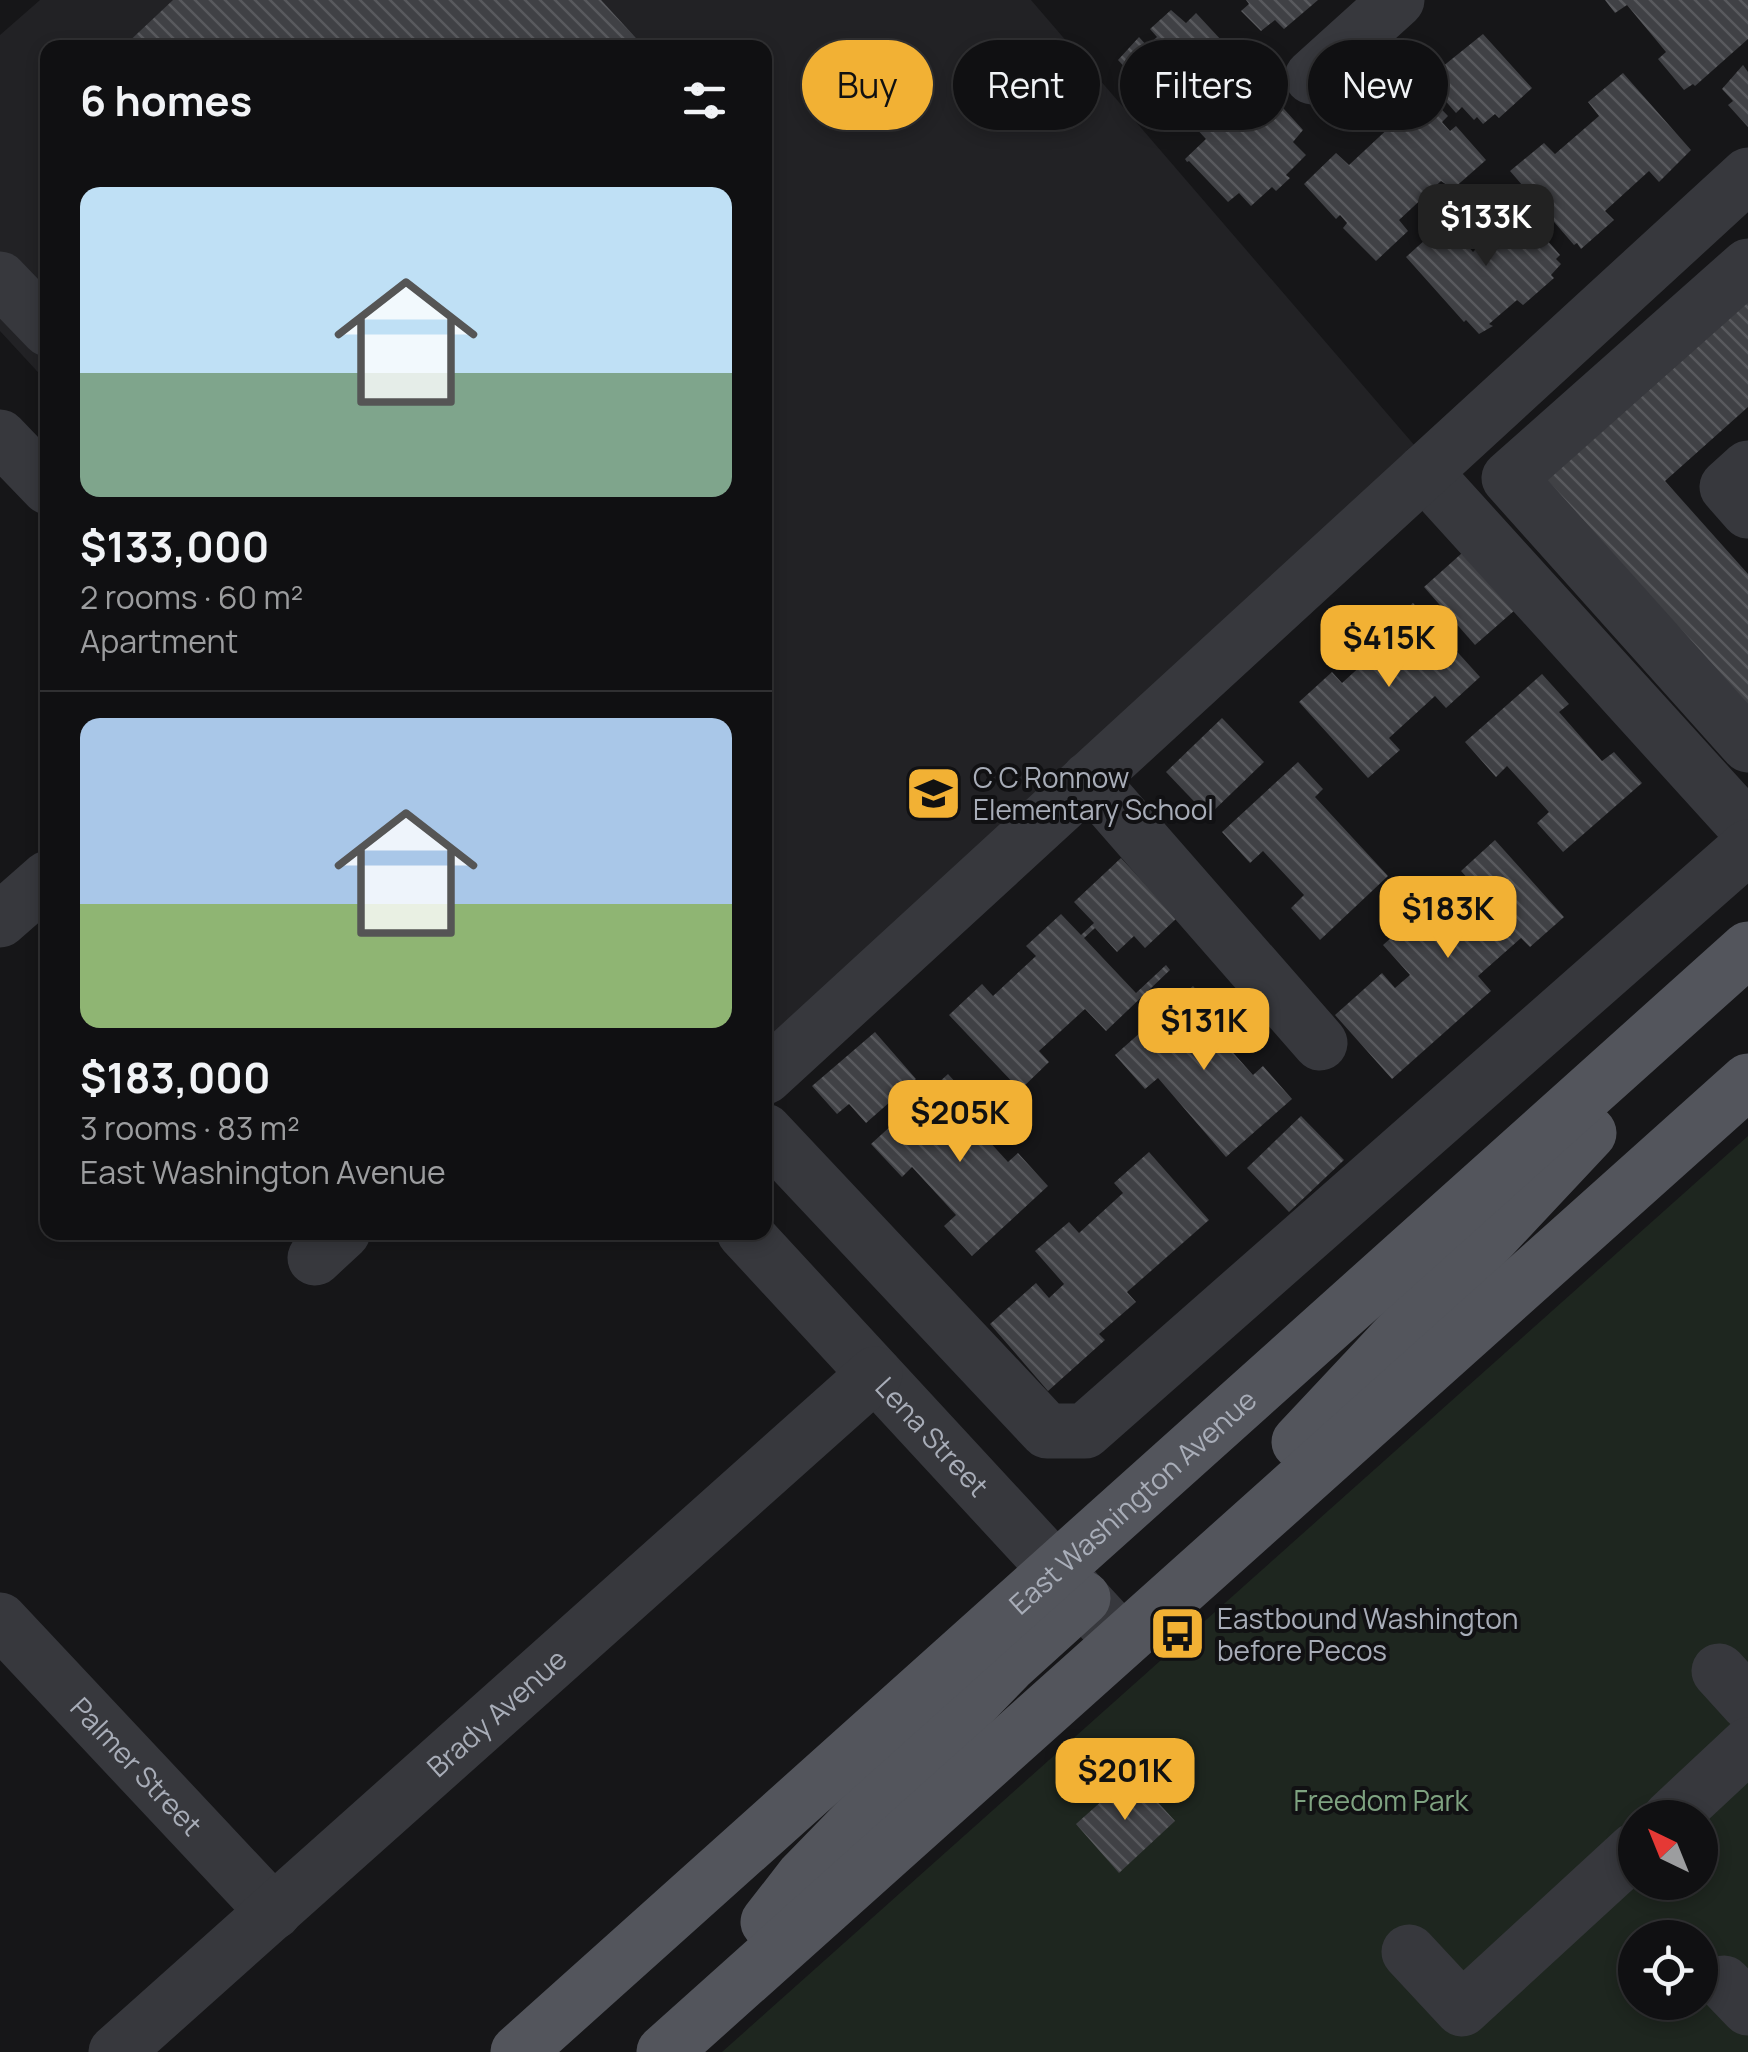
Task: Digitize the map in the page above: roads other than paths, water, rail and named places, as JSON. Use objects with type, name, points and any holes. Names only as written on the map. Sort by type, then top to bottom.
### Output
[{"type":"main road","name":"East Washington Avenue","points":[[518,2052],[1070,1583],[1748,949]]},
{"type":"main road","points":[[1279,1500],[1278,1474],[1289,1453],[1578,1147],[1668,1020]]},
{"type":"main road","points":[[666,2051],[1748,1081]]},
{"type":"main road","points":[[666,2051],[803,1877],[1008,1666],[1070,1583]]},
{"type":"street","points":[[1352,40],[1397,0]]},
{"type":"street","points":[[772,1071],[1748,175]]},
{"type":"street","points":[[1748,266],[1510,478],[1748,745]]},
{"type":"street","points":[[0,279],[40,321]]},
{"type":"street","points":[[0,437],[40,480]]},
{"type":"street","points":[[1748,468],[1727,487],[1748,510]]},
{"type":"street","points":[[1424,472],[1748,829]]},
{"type":"street","points":[[1089,779],[1320,1044]]},
{"type":"street","points":[[772,1138],[1046,1431],[1086,1431],[1748,847]]},
{"type":"street","points":[[0,920],[40,885]]},
{"type":"street","name":"Lena Street","points":[[751,1240],[1122,1641]]},
{"type":"street","name":"Brady Avenue","points":[[116,2052],[875,1374]]},
{"type":"street","name":"Palmer Street","points":[[0,1620],[274,1912]]},
{"type":"street","points":[[1689,1800],[1748,1745]]},
{"type":"street","points":[[1410,1952],[1462,2010],[1618,1866]]},
{"type":"place","name":"C C Ronnow Elementary School","points":[[934,793]]},
{"type":"place","name":"Eastbound Washington before Pecos","points":[[1178,1634]]},
{"type":"park label","name":"Freedom Park","points":[[1381,1800]]}]
